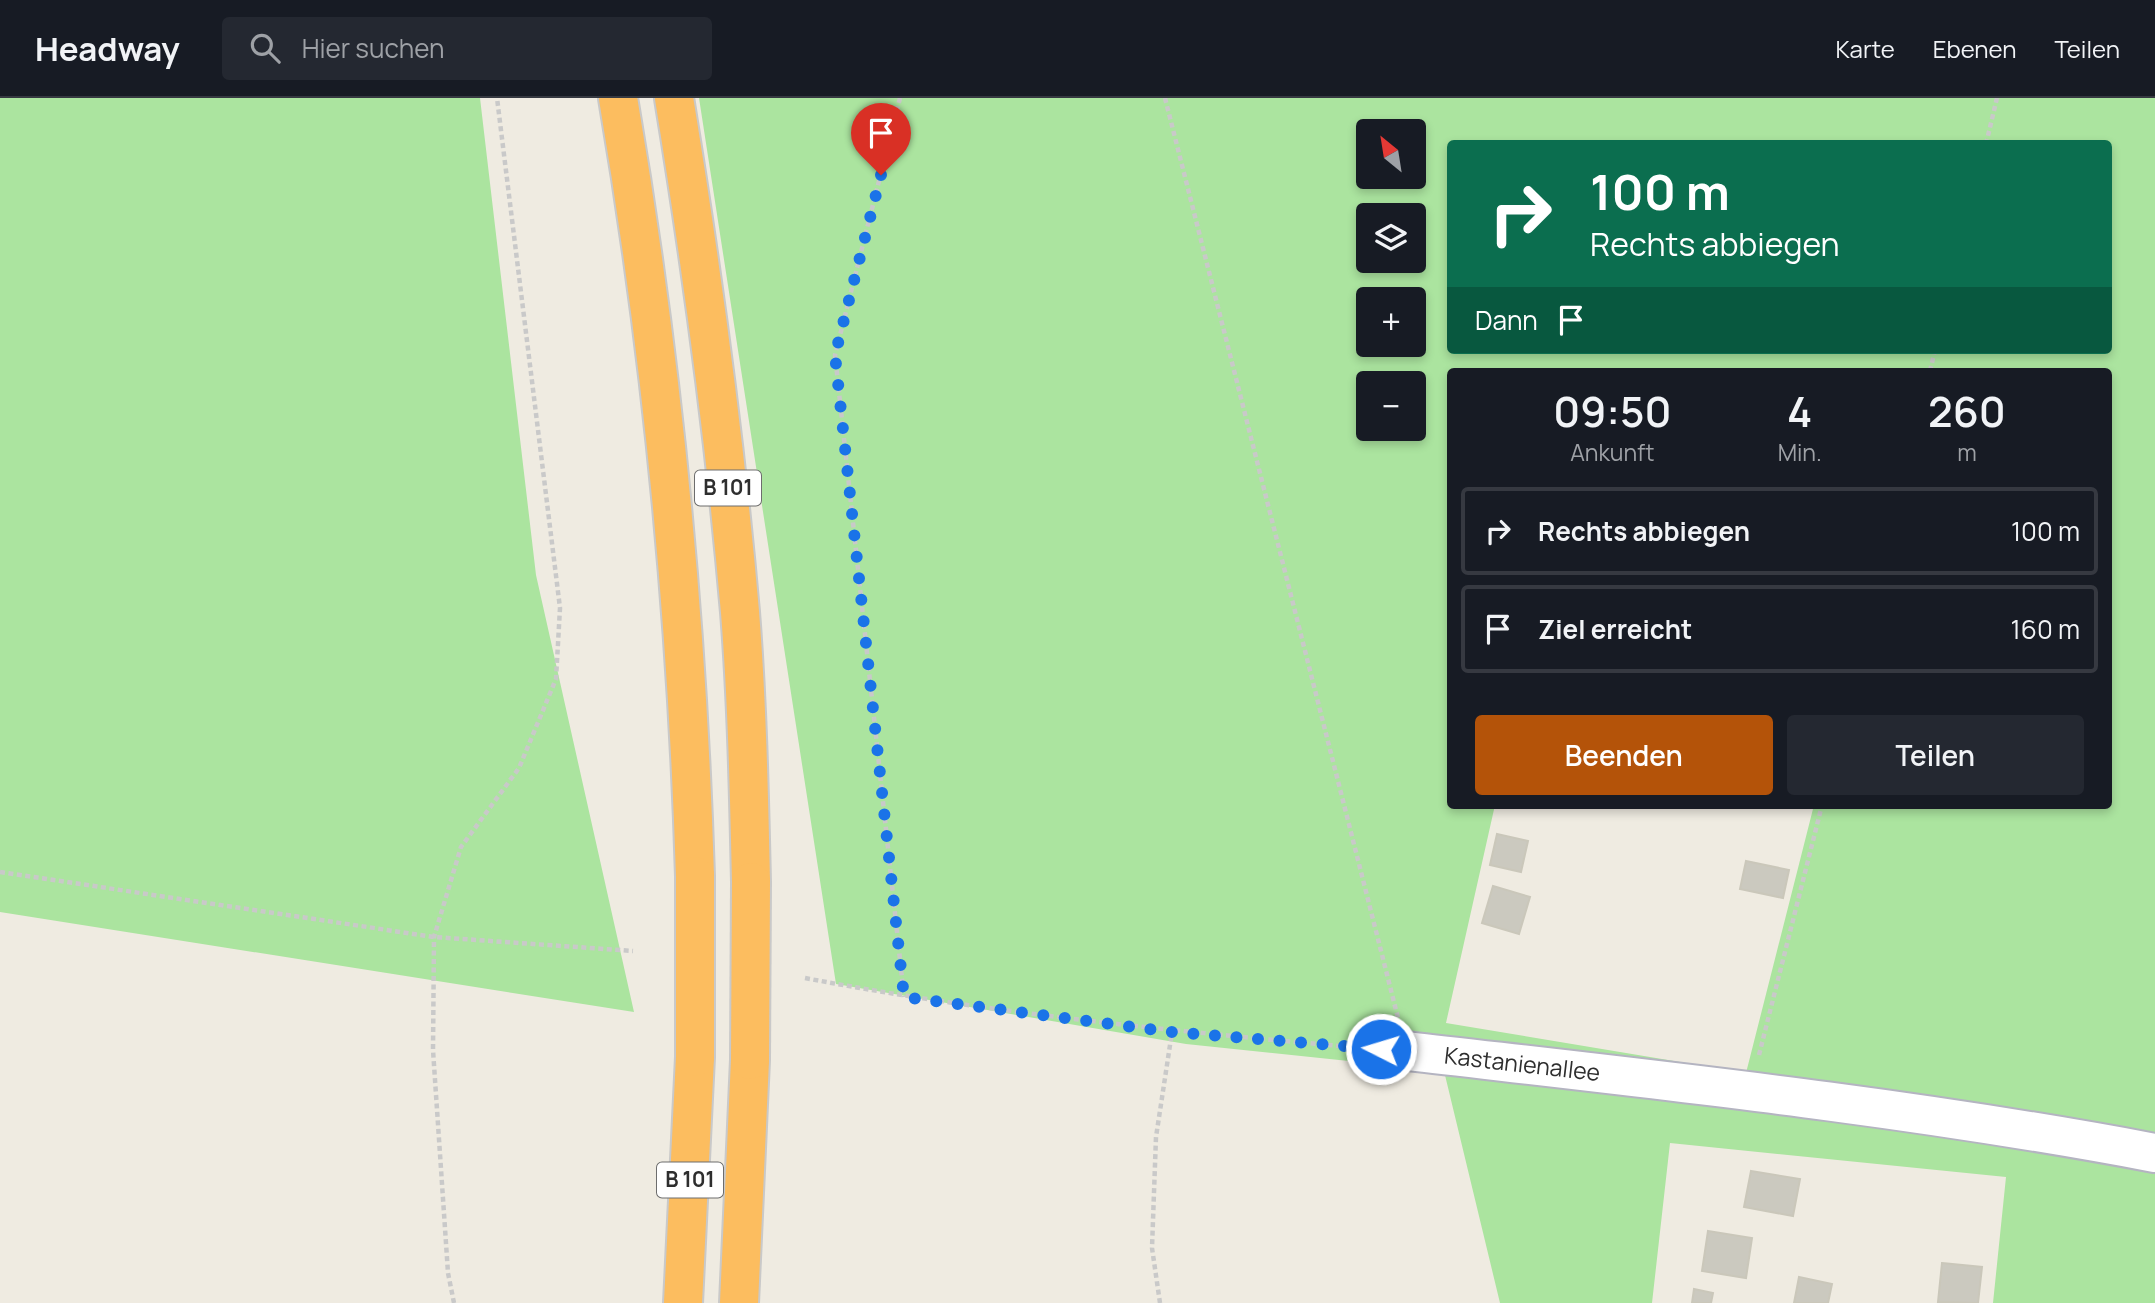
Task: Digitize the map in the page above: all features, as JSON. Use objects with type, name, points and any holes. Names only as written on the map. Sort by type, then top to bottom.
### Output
[{"type":"highway","name":"B 101","points":[[618,98],[642,249],[673,507],[688,708],[695,876],[695,1057],[683,1303]]},
{"type":"highway","name":"B 101","points":[[674,98],[712,346],[740,615],[751,882],[750,1060],[739,1303]]},
{"type":"street","name":"Kastanienallee","points":[[1407,1051],[1751,1091],[2035,1130],[2155,1153]]},
{"type":"path","points":[[454,1303],[448,1273],[433,1051],[434,937],[461,847],[520,768],[556,679],[560,608],[497,98]]},
{"type":"path","points":[[900,98],[835,355],[904,997]]},
{"type":"path","points":[[805,978],[904,997],[1172,1032],[1407,1051],[1165,98]]},
{"type":"path","points":[[1987,140],[1997,98]]},
{"type":"path","points":[[1751,1091],[1821,809]]},
{"type":"path","points":[[0,872],[434,937],[633,950]]},
{"type":"path","points":[[1160,1303],[1152,1248],[1156,1137],[1172,1032]]},
{"type":"green space","points":[[0,98],[480,98],[536,575],[634,1012],[0,912]]},
{"type":"green space","points":[[699,98],[2155,98],[2155,1303],[1993,1303],[2006,1177],[1670,1143],[1652,1303],[1500,1303],[1444,1071],[1186,1044],[836,984]]},
{"type":"building","points":[[1497,834],[1528,841],[1521,872],[1490,865]]},
{"type":"building","points":[[1746,861],[1789,870],[1783,898],[1740,889]]},
{"type":"building","points":[[1493,886],[1530,897],[1519,934],[1482,923]]},
{"type":"building","points":[[1751,1171],[1800,1179],[1793,1216],[1744,1207]]},
{"type":"building","points":[[1708,1231],[1752,1238],[1746,1278],[1702,1271]]},
{"type":"building","points":[[1942,1263],[1982,1267],[1978,1303],[1938,1302]]},
{"type":"building","points":[[1799,1277],[1832,1284],[1828,1303],[1794,1303]]},
{"type":"building","points":[[1694,1289],[1713,1293],[1711,1303],[1692,1303]]},
{"type":"route","points":[[881,175],[835,355],[904,997],[1172,1032],[1381,1049]]}]
